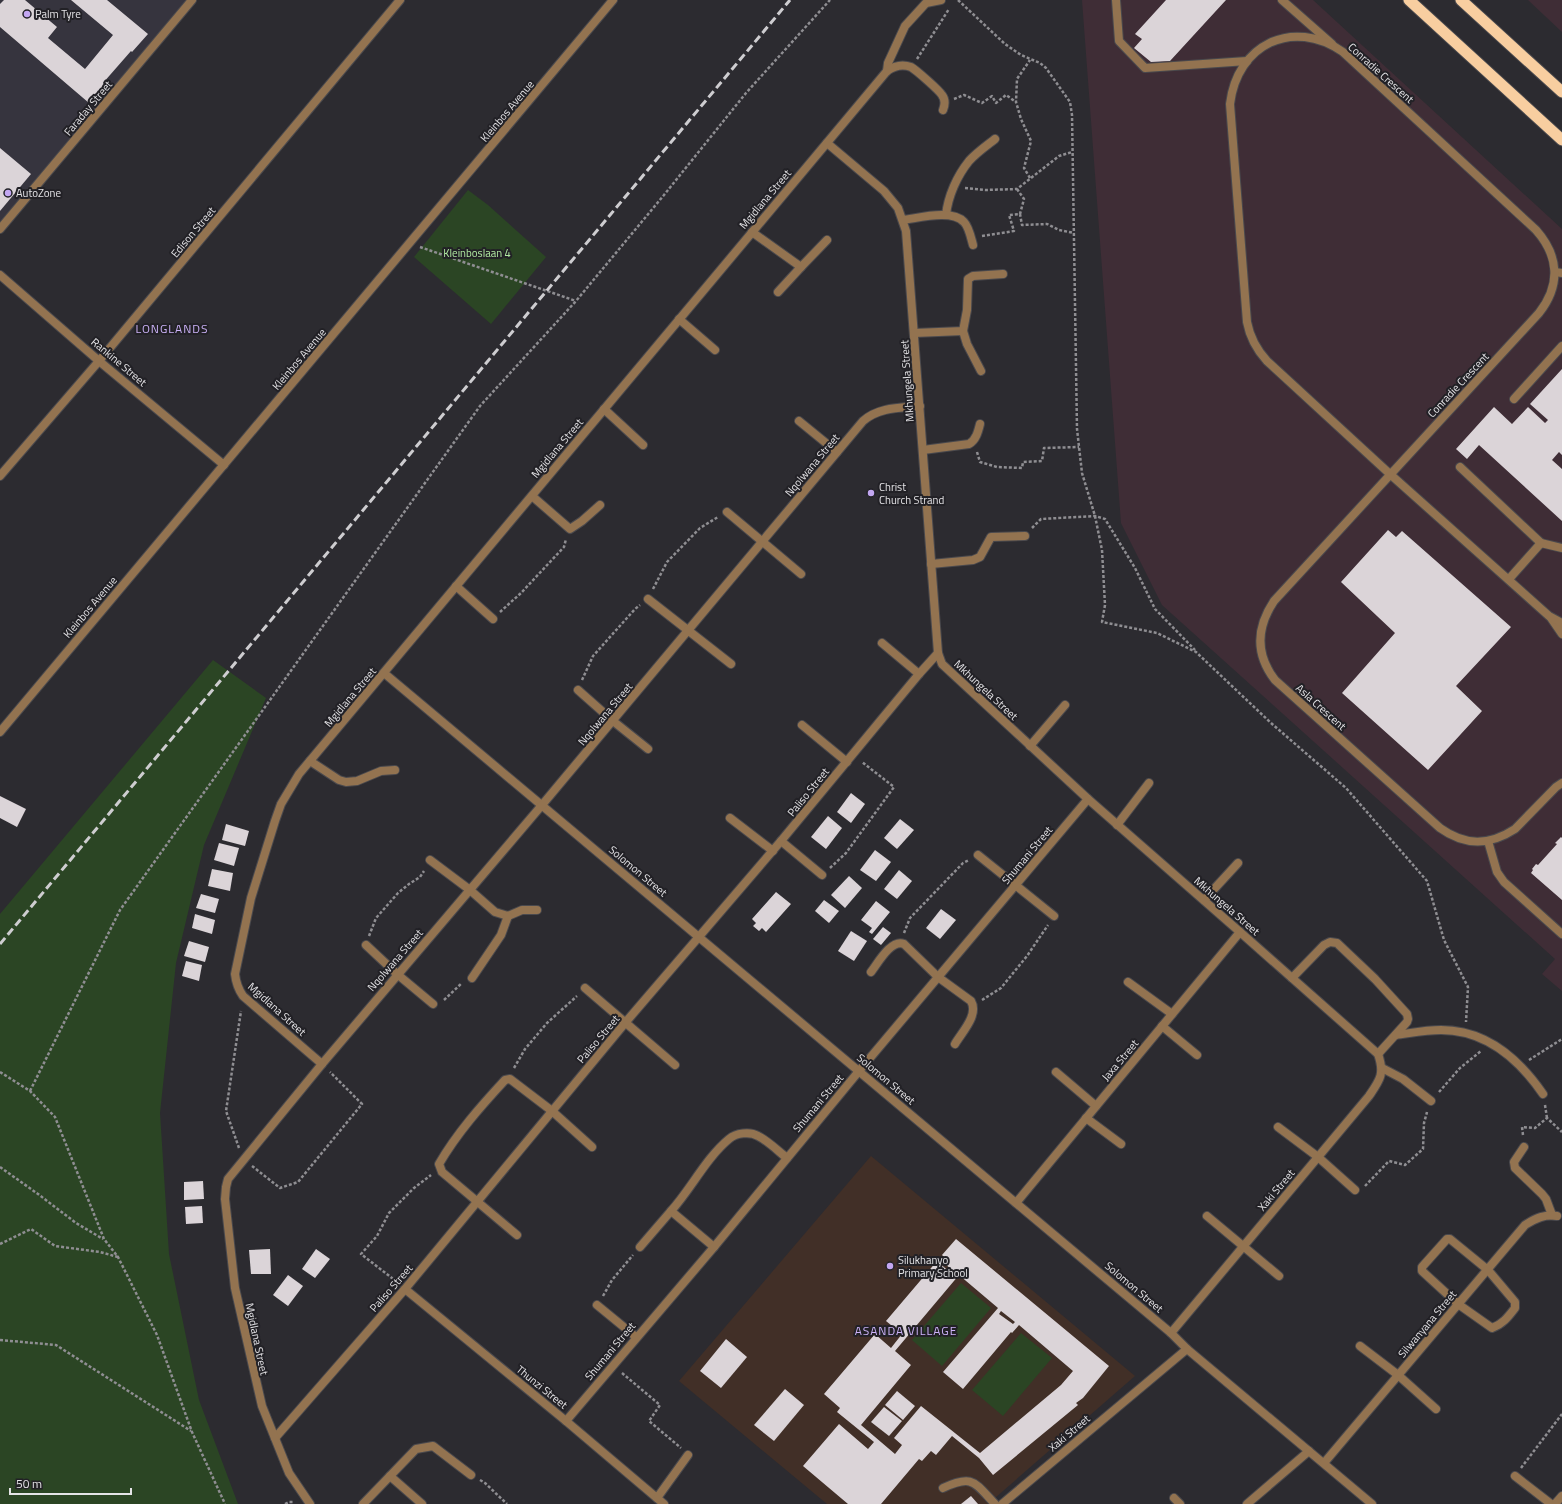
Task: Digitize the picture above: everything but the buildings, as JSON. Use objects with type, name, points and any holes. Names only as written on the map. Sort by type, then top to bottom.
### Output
[{"type":"highway","points":[[1409,0],[1562,140]]},
{"type":"highway","points":[[1461,0],[1562,92]]},
{"type":"street","name":"Faraday Street","points":[[0,229],[192,0]]},
{"type":"street","name":"Edison Street","points":[[0,476],[99,361],[400,0]]},
{"type":"street","name":"Kleinbos Avenue","points":[[0,732],[613,0]]},
{"type":"street","name":"Mgidlana Street","points":[[310,1504],[289,1473],[262,1406],[235,1288],[225,1199],[228,1179],[235,1169],[322,1064],[243,996],[238,989],[235,974],[251,898],[281,804],[299,774],[310,760],[887,71],[888,62],[904,26],[926,3],[941,0]]},
{"type":"street","points":[[1116,0],[1119,41],[1145,68],[1247,61]]},
{"type":"street","points":[[1282,0],[1333,45]]},
{"type":"street","name":"Conradie Crescent","points":[[1391,475],[1539,313],[1551,294],[1559,272],[1550,249],[1536,230],[1353,61],[1333,45],[1310,37],[1298,36],[1275,41],[1256,52],[1247,61],[1236,79],[1230,104],[1247,322],[1251,337],[1258,350],[1267,361],[1391,475],[1509,578],[1549,616],[1562,634]]},
{"type":"street","points":[[887,71],[892,67],[899,66],[912,68],[942,94],[944,106]]},
{"type":"street","points":[[946,215],[949,197],[968,162],[995,139]]},
{"type":"street","name":"Mkhungela Street","points":[[827,143],[884,191],[895,204],[903,220],[908,242],[938,653],[942,664],[1088,800],[1204,900],[1378,1054]]},
{"type":"street","points":[[903,220],[946,215],[956,216],[964,222],[973,245]]},
{"type":"street","points":[[752,232],[801,266]]},
{"type":"street","points":[[778,292],[827,240]]},
{"type":"street","points":[[981,371],[967,344],[963,331],[967,310],[968,279],[973,276],[1003,274]]},
{"type":"street","name":"Rankine Street","points":[[0,276],[224,465]]},
{"type":"street","points":[[679,319],[715,350]]},
{"type":"street","points":[[914,333],[963,331]]},
{"type":"street","points":[[1514,399],[1562,346]]},
{"type":"street","name":"Nqolwana Street","points":[[322,1064],[613,721],[863,421],[875,412],[920,406]]},
{"type":"street","points":[[604,409],[643,445]]},
{"type":"street","points":[[799,421],[837,452]]},
{"type":"street","points":[[923,450],[966,445],[973,442],[980,424]]},
{"type":"street","points":[[1460,467],[1541,543],[1562,548]]},
{"type":"street","name":"Asla Crescent","points":[[1391,475],[1274,601],[1263,621],[1260,633],[1262,654],[1265,664],[1275,680],[1440,828],[1448,834],[1462,840],[1478,842],[1488,841],[1497,839],[1515,829],[1559,785],[1562,777]]},
{"type":"street","points":[[532,496],[570,529],[600,505]]},
{"type":"street","points":[[727,512],[801,574]]},
{"type":"street","points":[[931,564],[973,560],[980,557],[991,537],[1025,536]]},
{"type":"street","points":[[1509,578],[1541,543]]},
{"type":"street","points":[[456,586],[493,619]]},
{"type":"street","points":[[648,599],[731,664]]},
{"type":"street","name":"Conradie Crescent","points":[[1549,616],[1562,623]]},
{"type":"street","points":[[882,642],[919,674]]},
{"type":"street","name":"Paliso Street","points":[[275,1438],[405,1289],[625,1023],[781,842],[938,653]]},
{"type":"street","name":"Solomon Street","points":[[384,673],[1171,1333],[1372,1504]]},
{"type":"street","points":[[578,690],[613,721],[648,748]]},
{"type":"street","points":[[1030,746],[1065,705]]},
{"type":"street","points":[[802,725],[846,762]]},
{"type":"street","points":[[310,760],[339,780],[346,782],[357,781],[381,771],[395,770]]},
{"type":"street","points":[[1117,825],[1149,783]]},
{"type":"street","name":"Shumani Street","points":[[566,1421],[714,1247],[859,1071],[1088,800]]},
{"type":"street","points":[[730,818],[773,851]]},
{"type":"street","points":[[1488,841],[1497,872],[1504,882],[1562,934]]},
{"type":"street","points":[[781,842],[822,875]]},
{"type":"street","points":[[978,855],[1054,916]]},
{"type":"street","points":[[430,860],[470,890],[495,912],[508,916],[522,910],[537,910]]},
{"type":"street","points":[[1204,900],[1238,863]]},
{"type":"street","points":[[472,978],[500,935],[508,916]]},
{"type":"street","name":"Jaxa Street","points":[[1016,1203],[1240,932]]},
{"type":"street","points":[[1292,978],[1324,945],[1330,942],[1337,943],[1375,979],[1407,1014],[1407,1022],[1378,1054],[1382,1068],[1402,1079],[1431,1101]]},
{"type":"street","points":[[871,972],[889,948],[900,943],[904,944],[938,977],[971,1001],[973,1005],[973,1013],[955,1044]]},
{"type":"street","points":[[366,946],[433,1004]]},
{"type":"street","points":[[1128,982],[1172,1014]]},
{"type":"street","points":[[585,988],[675,1065]]},
{"type":"street","points":[[1162,1026],[1197,1055]]},
{"type":"street","points":[[1396,1035],[1441,1030],[1465,1033],[1490,1043],[1508,1053],[1520,1065],[1543,1094]]},
{"type":"street","name":"Xaki Street","points":[[1171,1333],[1369,1096],[1379,1082],[1382,1068]]},
{"type":"street","points":[[1056,1072],[1096,1106]]},
{"type":"street","points":[[517,1235],[440,1169],[439,1164],[475,1113],[507,1079],[510,1079],[552,1111],[592,1147]]},
{"type":"street","points":[[1086,1118],[1121,1144]]},
{"type":"street","points":[[1278,1127],[1318,1157],[1355,1190]]},
{"type":"street","points":[[640,1247],[730,1138],[750,1133],[758,1135],[787,1158]]},
{"type":"street","points":[[1524,1147],[1514,1162],[1514,1168],[1542,1194],[1558,1216]]},
{"type":"street","points":[[671,1211],[714,1247]]},
{"type":"street","points":[[1207,1216],[1279,1276]]},
{"type":"street","name":"Silwanyana Street","points":[[1324,1464],[1525,1224],[1536,1218],[1558,1216]]},
{"type":"street","points":[[1450,1239],[1488,1270],[1514,1302],[1515,1308],[1506,1319],[1499,1325],[1492,1328],[1458,1304],[1422,1271],[1422,1267],[1440,1246],[1445,1241],[1450,1239]]},
{"type":"street","name":"Thunzi Street","points":[[405,1289],[566,1421],[664,1504]]},
{"type":"street","points":[[597,1305],[636,1337]]},
{"type":"street","points":[[1360,1346],[1398,1375],[1436,1408]]},
{"type":"street","name":"Xaki Street","points":[[1002,1504],[1187,1348]]},
{"type":"street","points":[[363,1504],[416,1450],[433,1446],[471,1475]]},
{"type":"street","points":[[1247,1504],[1309,1451]]},
{"type":"street","points":[[657,1498],[688,1455]]},
{"type":"street","points":[[390,1476],[422,1504]]},
{"type":"street","points":[[1515,1476],[1551,1504]]},
{"type":"street","points":[[943,1488],[958,1481],[967,1480],[976,1485],[995,1504]]},
{"type":"street","points":[[1555,1504],[1562,1496]]},
{"type":"path","points":[[30,1091],[120,910],[480,406],[576,301],[660,201],[746,93],[830,0]]},
{"type":"path","points":[[958,0],[1005,44],[1030,60],[1040,63],[1046,68],[1070,102],[1077,428],[1082,473],[1095,516],[1102,550],[1105,605],[1102,622],[1157,633],[1196,652]]},
{"type":"path","points":[[912,68],[946,17],[951,6]]},
{"type":"path","points":[[1030,60],[1017,79],[1016,102],[1030,141],[1024,168],[1030,178]]},
{"type":"path","points":[[944,106],[964,94],[982,103],[992,96],[996,103],[1006,95],[1016,102]]},
{"type":"path","points":[[954,187],[985,190],[1017,189],[1058,156],[1072,152]]},
{"type":"path","points":[[1017,189],[1024,199],[1020,214],[1022,225],[1047,224],[1059,230],[1074,233]]},
{"type":"path","points":[[967,229],[982,236],[1014,231],[1009,215],[1020,214]]},
{"type":"path","points":[[410,244],[576,301]]},
{"type":"path","points":[[973,442],[980,462],[997,467],[1022,468],[1023,462],[1042,461],[1044,448],[1079,447]]},
{"type":"path","points":[[578,690],[593,656],[635,609],[648,599],[667,562],[700,528],[727,512]]},
{"type":"path","points":[[1025,536],[1041,519],[1095,516],[1105,519],[1135,568],[1154,609],[1196,652],[1271,723],[1346,788],[1427,881],[1444,940],[1468,987],[1465,1033]]},
{"type":"path","points":[[493,619],[521,593],[564,547],[568,528]]},
{"type":"path","points":[[822,875],[846,854],[894,787],[853,754]]},
{"type":"path","points":[[900,943],[910,918],[963,863],[978,855]]},
{"type":"path","points":[[366,946],[376,918],[398,893],[420,877],[430,860]]},
{"type":"path","points":[[973,1005],[1001,988],[1027,956],[1054,916]]},
{"type":"path","points":[[433,1004],[439,1006],[466,978],[472,978]]},
{"type":"path","points":[[507,1079],[526,1049],[547,1023],[585,988]]},
{"type":"path","points":[[1520,1065],[1562,1039]]},
{"type":"path","points":[[1355,1190],[1366,1186],[1389,1161],[1405,1165],[1423,1149],[1424,1123],[1431,1101],[1460,1068],[1490,1043]]},
{"type":"path","points":[[0,1072],[30,1091],[55,1117],[104,1239],[118,1257],[157,1335],[192,1432],[225,1504]]},
{"type":"path","points":[[1524,1147],[1522,1127],[1535,1128],[1547,1118],[1562,1132]]},
{"type":"path","points":[[0,1168],[38,1194],[76,1223],[104,1239]]},
{"type":"path","points":[[405,1289],[360,1254],[377,1236],[389,1213],[414,1188],[440,1169]]},
{"type":"path","points":[[0,1244],[31,1229],[55,1246],[100,1252],[118,1257]]},
{"type":"path","points":[[597,1305],[612,1280],[640,1247]]},
{"type":"path","points":[[0,1340],[56,1345],[192,1432]]},
{"type":"path","points":[[612,1366],[660,1406],[649,1421],[688,1455]]},
{"type":"path","points":[[1515,1476],[1562,1414]]},
{"type":"path","points":[[471,1475],[486,1483],[507,1504]]},
{"type":"shaded area","points":[[0,0],[192,0],[0,230]]},
{"type":"shaded area","points":[[1082,0],[1313,0],[1562,229],[1562,991],[1542,974],[1555,959],[1162,605],[1121,523]]},
{"type":"shaded area","points":[[1528,0],[1562,0],[1562,32]]},
{"type":"shaded area","name":"Silukhanyo Primary School","points":[[871,1156],[1135,1376],[988,1504],[827,1504],[679,1381]]},
{"type":"green space","name":"Kleinboslaan 4","points":[[468,190],[488,205],[546,257],[491,324],[414,257]]},
{"type":"green space","points":[[213,660],[266,698],[204,845],[176,963],[160,1113],[169,1254],[199,1400],[238,1504],[0,1504],[0,914]]},
{"type":"green space","points":[[961,1283],[991,1308],[942,1366],[912,1340]]},
{"type":"green space","points":[[1021,1333],[1052,1358],[1003,1416],[972,1390]]},
{"type":"railway","points":[[0,944],[790,0]]},
{"type":"place","name":"Palm Tyre","points":[[27,14]]},
{"type":"place","name":"AutoZone","points":[[8,193]]},
{"type":"place","name":"Christ Church Strand","points":[[871,493]]},
{"type":"place","name":"Silukhanyo Primary School","points":[[890,1266]]},
{"type":"district","name":"LONGLANDS","points":[[172,329]]},
{"type":"district","name":"ASANDA VILLAGE","points":[[906,1331]]}]
